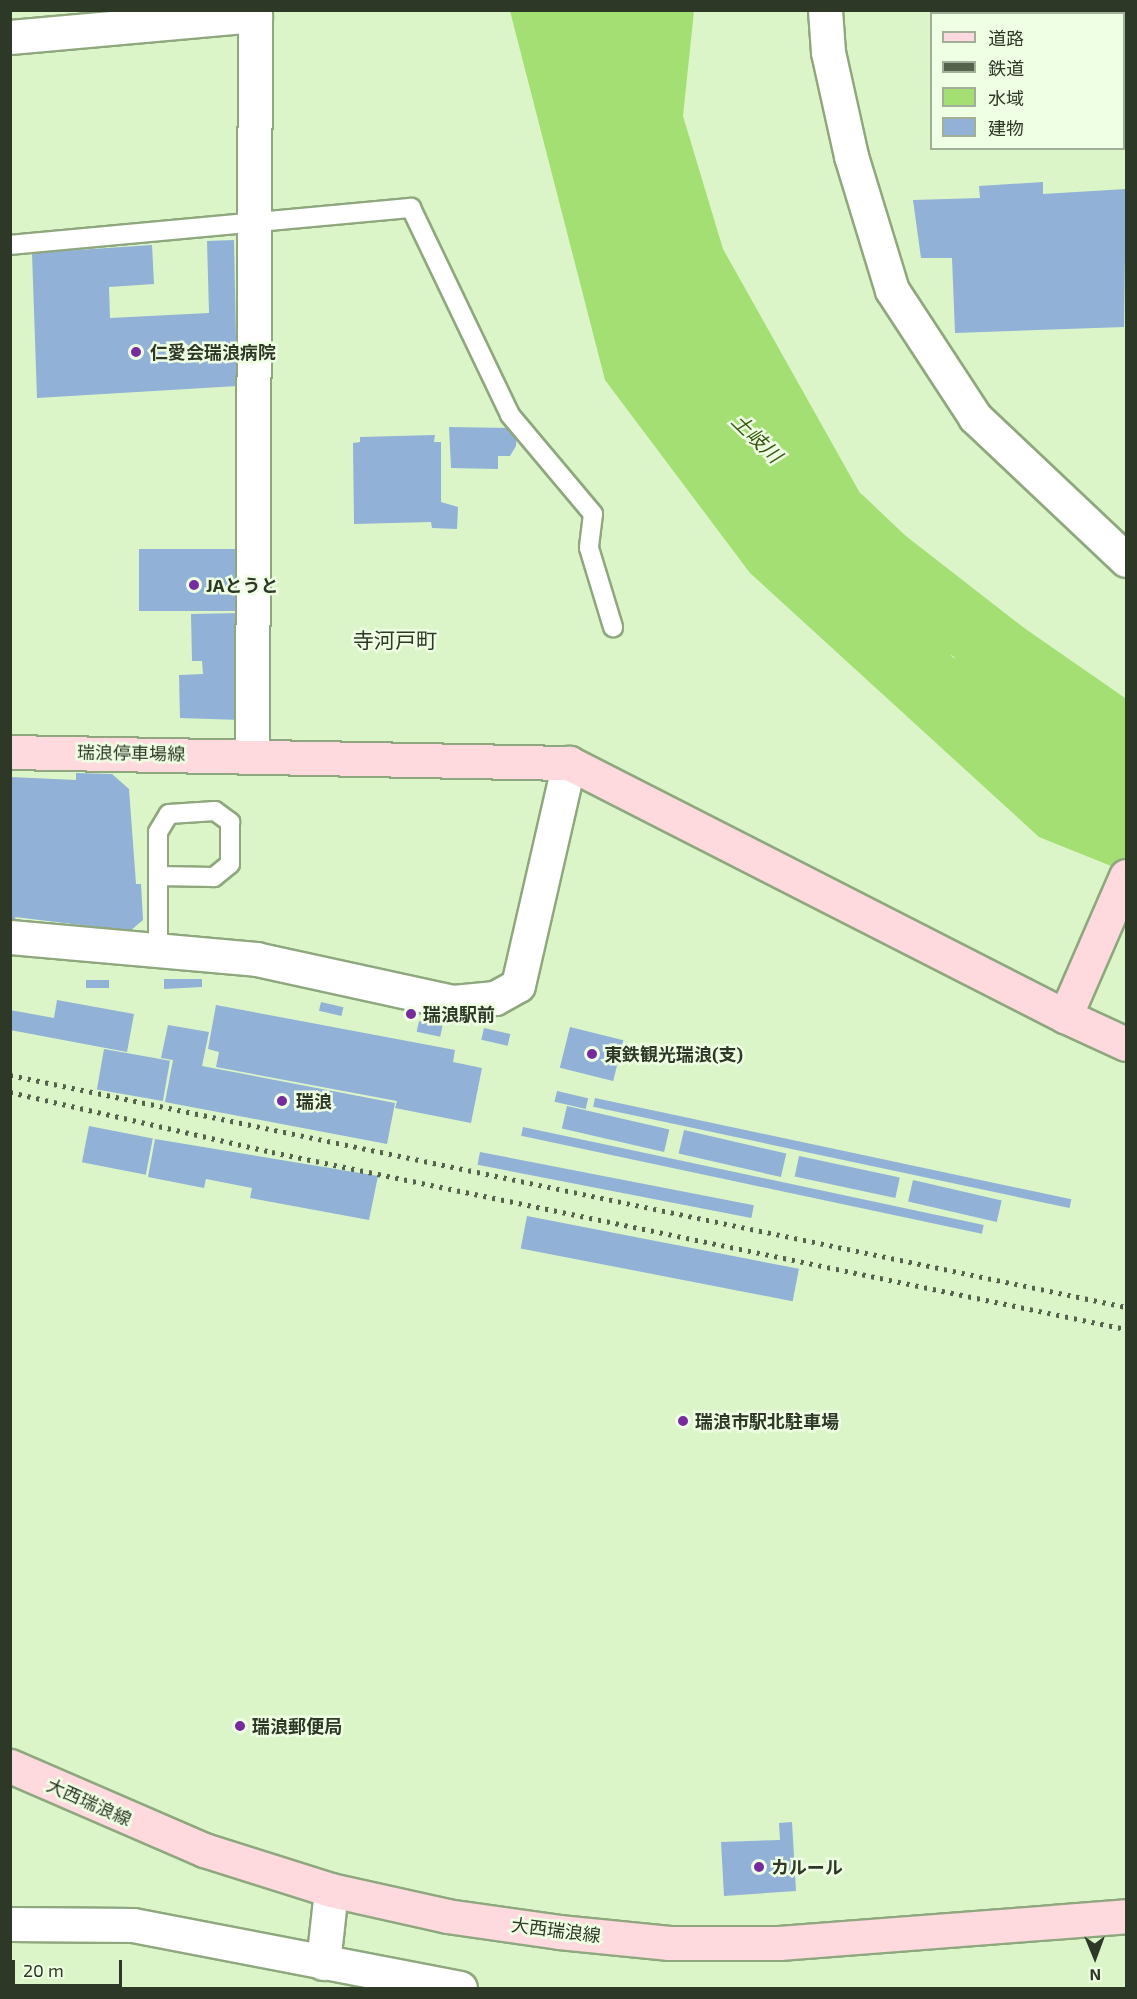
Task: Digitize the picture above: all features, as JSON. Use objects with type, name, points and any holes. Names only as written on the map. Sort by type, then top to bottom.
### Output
[{"type":"main road","name":"瑞浪停車場線","points":[[10,752],[252,754],[569,763]]},
{"type":"main road","points":[[569,763],[1065,1016],[1126,1044]]},
{"type":"main road","points":[[1065,1016],[1094,954],[1126,876]]},
{"type":"main road","name":"大西瑞浪線","points":[[10,1766],[204,1850],[331,1890],[447,1916],[669,1943],[779,1943],[1126,1916]]},
{"type":"street","points":[[825,10],[828,52],[851,156],[892,290],[975,417],[1126,560]]},
{"type":"street","points":[[10,37],[255,13],[252,754]]},
{"type":"street","points":[[10,937],[256,959],[453,1002],[495,998],[518,985],[569,763]]},
{"type":"street","points":[[323,1963],[331,1890]]},
{"type":"street","points":[[10,1924],[133,1925],[460,1989]]},
{"type":"lane","points":[[10,245],[411,207],[510,415],[593,514],[589,548],[613,627]]},
{"type":"lane","points":[[158,876],[214,877],[230,864],[230,822],[216,811],[169,814],[158,832],[158,876],[158,951]]},
{"type":"water","points":[[510,11],[694,11],[683,116],[723,249],[952,657],[1126,721],[1126,872],[1039,837],[750,573],[605,380]]},
{"type":"building","points":[[1043,182],[1043,194],[1126,189],[1124,327],[955,333],[952,258],[921,258],[913,200],[980,198],[979,186]]},
{"type":"building","name":"仁愛会瑞浪病院","points":[[234,240],[237,386],[37,398],[32,253],[152,245],[154,284],[109,287],[110,318],[209,313],[207,241]]},
{"type":"building","points":[[449,427],[517,428],[516,446],[510,456],[498,456],[498,469],[451,468]]},
{"type":"building","points":[[435,435],[434,442],[441,442],[441,502],[458,507],[457,529],[432,528],[431,522],[354,524],[353,443],[360,442],[360,437]]},
{"type":"building","points":[[139,549],[242,549],[242,611],[139,611]]},
{"type":"building","points":[[241,613],[240,720],[180,718],[179,675],[203,674],[202,661],[192,661],[191,614]]},
{"type":"building","points":[[76,773],[112,774],[129,789],[136,884],[141,884],[143,920],[130,931],[15,917],[17,923],[10,923],[10,777],[76,780]]},
{"type":"building","points":[[164,979],[202,979],[202,987],[164,989]]},
{"type":"building","points":[[86,980],[109,980],[109,988],[86,988]]},
{"type":"building","points":[[57,1000],[134,1014],[127,1052],[10,1030],[10,1010],[54,1018]]},
{"type":"building","points":[[321,1002],[343,1007],[341,1016],[319,1011]]},
{"type":"building","points":[[216,1005],[455,1050],[453,1062],[482,1068],[471,1123],[395,1108],[397,1101],[216,1067],[219,1052],[208,1049]]},
{"type":"building","points":[[419,1021],[442,1026],[440,1037],[417,1032]]},
{"type":"building","points":[[168,1025],[209,1032],[202,1066],[395,1103],[387,1144],[165,1102],[173,1060],[161,1058]]},
{"type":"building","name":"東鉄観光瑞浪(支)","points":[[570,1027],[623,1040],[613,1081],[560,1068]]},
{"type":"building","points":[[484,1028],[510,1034],[508,1046],[481,1040]]},
{"type":"building","points":[[104,1049],[170,1061],[163,1101],[97,1089]]},
{"type":"building","points":[[557,1091],[588,1098],[586,1109],[555,1102]]},
{"type":"building","points":[[595,1098],[1071,1199],[1069,1208],[593,1107]]},
{"type":"building","points":[[567,1106],[669,1130],[664,1152],[562,1128]]},
{"type":"building","points":[[89,1126],[153,1138],[146,1175],[82,1162]]},
{"type":"building","points":[[523,1127],[984,1225],[982,1234],[521,1136]]},
{"type":"building","points":[[684,1130],[786,1154],[781,1177],[679,1153]]},
{"type":"building","points":[[155,1139],[378,1176],[369,1220],[250,1198],[252,1188],[206,1179],[204,1188],[148,1177]]},
{"type":"building","points":[[480,1152],[754,1205],[751,1218],[478,1165]]},
{"type":"building","points":[[799,1156],[900,1177],[895,1198],[795,1177]]},
{"type":"building","points":[[913,1180],[1002,1200],[997,1222],[908,1201]]},
{"type":"building","points":[[527,1216],[799,1269],[793,1301],[521,1248]]},
{"type":"building","name":"カルール","points":[[792,1822],[796,1891],[724,1896],[721,1842],[780,1840],[779,1823]]},
{"type":"waterway","name":"土岐川","points":[[840,519],[883,560],[1001,652],[1126,739]]},
{"type":"railway","points":[[10,1075],[1126,1307]]},
{"type":"railway","points":[[10,1092],[272,1152],[1126,1329]]},
{"type":"place","name":"仁愛会瑞浪病院","points":[[136,352]]},
{"type":"place","name":"JAとうと","points":[[194,585]]},
{"type":"place","name":"瑞浪駅前","points":[[411,1014]]},
{"type":"place","name":"東鉄観光瑞浪(支)","points":[[592,1054]]},
{"type":"place","name":"瑞浪","points":[[282,1101]]},
{"type":"place","name":"瑞浪市駅北駐車場","points":[[683,1421]]},
{"type":"place","name":"瑞浪郵便局","points":[[240,1726]]},
{"type":"place","name":"カルール","points":[[759,1867]]},
{"type":"district","name":"寺河戸町","points":[[395,640]]}]
